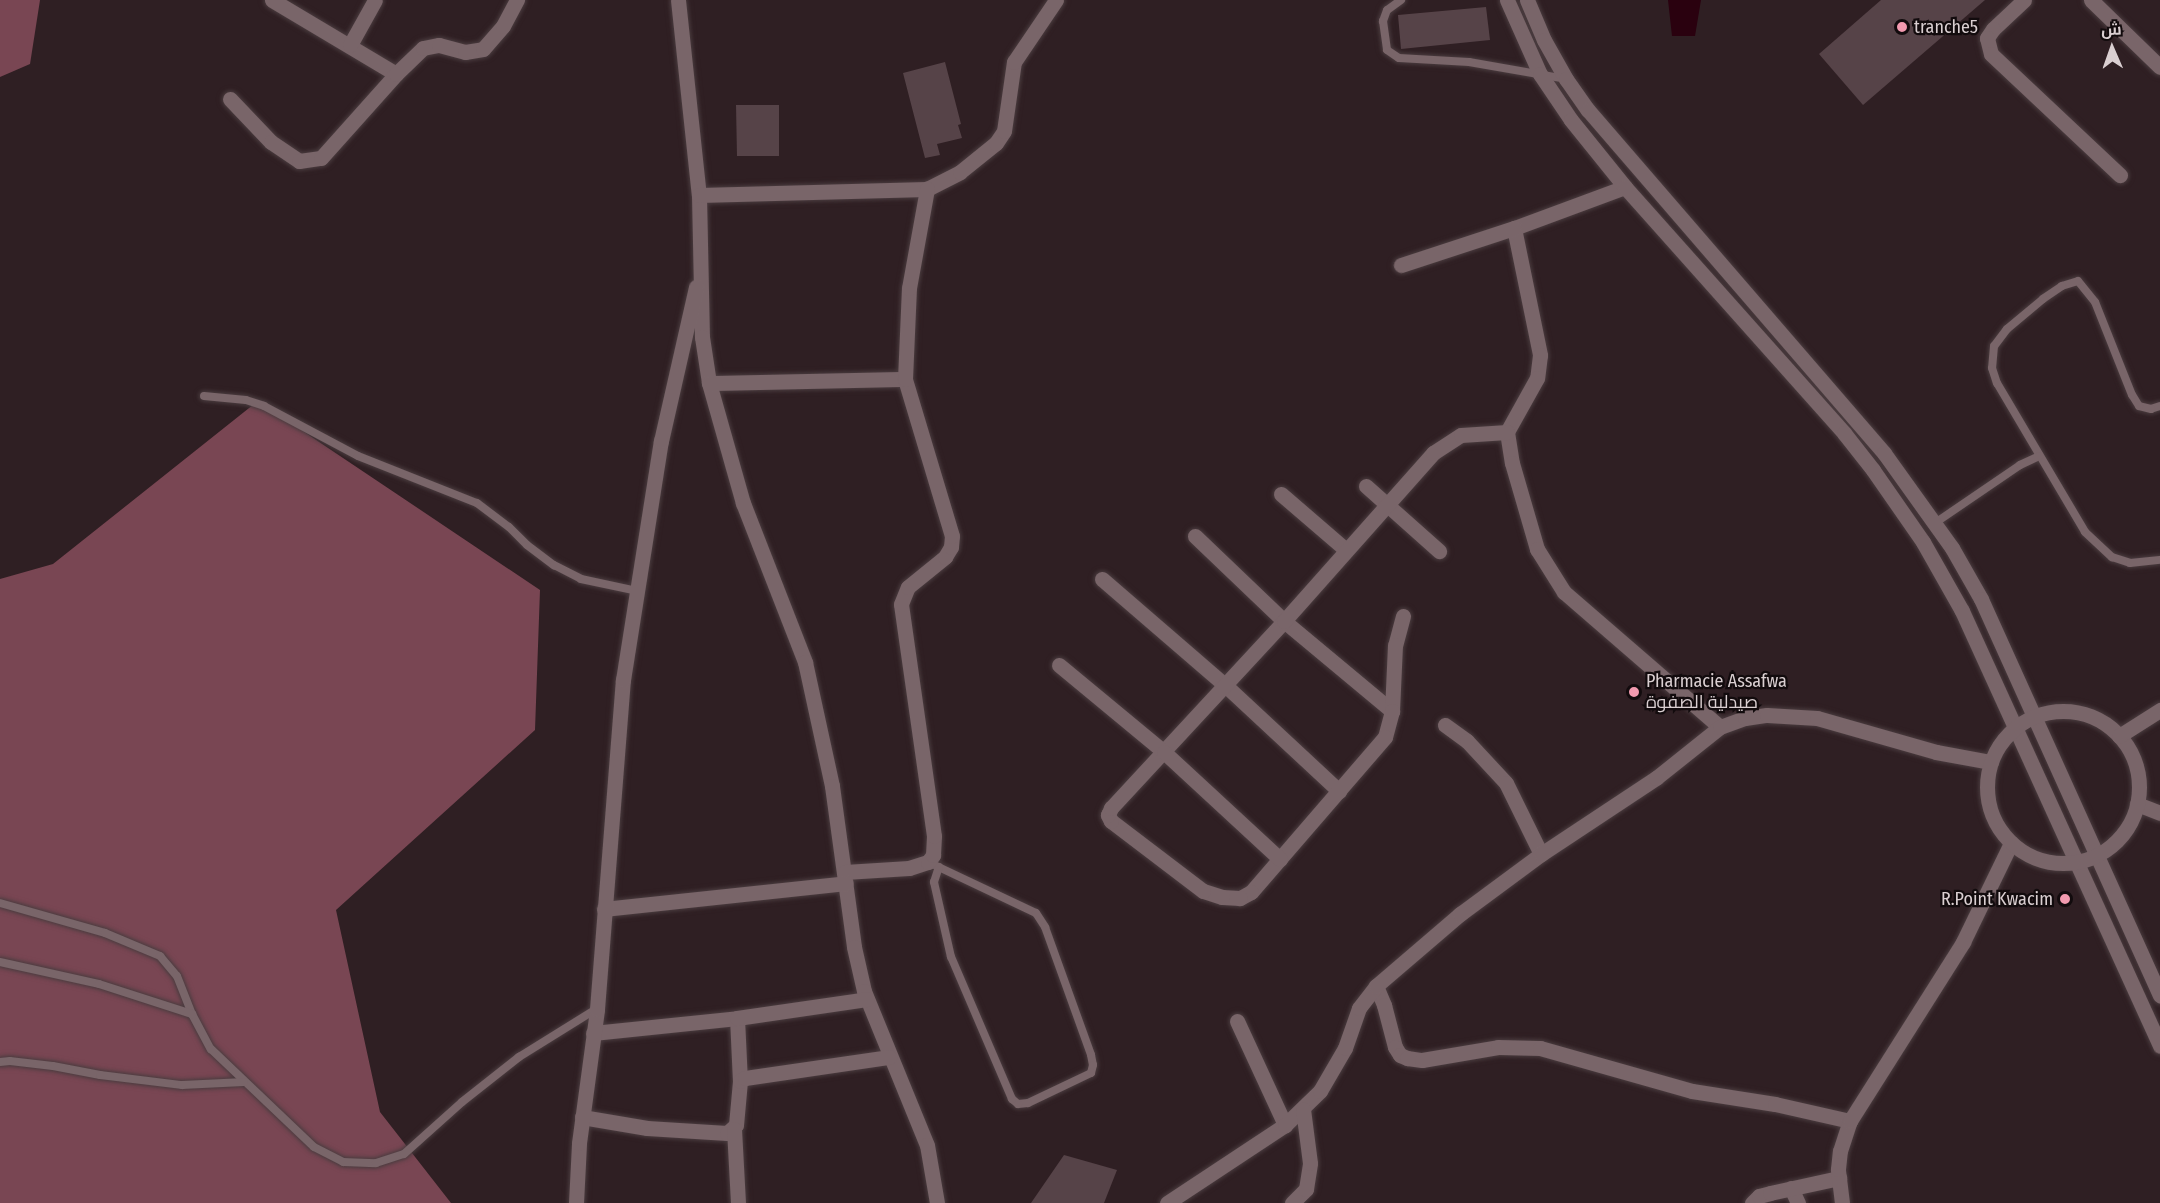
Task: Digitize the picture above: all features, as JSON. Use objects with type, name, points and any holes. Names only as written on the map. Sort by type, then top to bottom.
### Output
[{"type":"street","points":[[272,0],[396,74]]},
{"type":"street","points":[[350,45],[375,0]]},
{"type":"street","points":[[230,99],[271,142],[299,161],[321,158],[396,74],[423,48],[439,45],[465,52],[483,49],[503,26],[517,0]]},
{"type":"street","points":[[678,0],[699,195],[702,336],[709,383],[743,503],[805,662],[832,786],[854,947],[867,999],[927,1145],[937,1203]]},
{"type":"street","points":[[699,195],[927,189],[960,172],[996,143],[1004,131],[1014,62],[1056,0]]},
{"type":"street","points":[[1507,0],[1540,75],[1571,120],[1625,186],[1844,433],[1923,542],[1948,585],[2160,1047]]},
{"type":"street","points":[[1527,0],[1544,40],[1566,80],[1611,139],[1884,453],[1935,523],[1981,599],[2160,994]]},
{"type":"street","points":[[2024,0],[1993,29],[1987,38],[1991,54],[2120,175]]},
{"type":"street","points":[[2091,0],[2160,67]]},
{"type":"street","points":[[1401,264],[1514,228],[1625,186]]},
{"type":"street","points":[[604,909],[934,865],[933,836],[902,604],[908,587],[945,557],[951,547],[952,536],[905,380],[909,288],[927,189]]},
{"type":"street","points":[[1514,228],[1540,355],[1537,378],[1508,432],[1512,463],[1537,549],[1559,585],[1597,623],[1720,727]]},
{"type":"street","points":[[576,1203],[582,1117],[597,1009],[623,680],[661,441],[700,266]]},
{"type":"street","points":[[709,383],[905,380]]},
{"type":"street","points":[[1403,616],[1395,645],[1392,711],[1385,737],[1251,892],[1240,898],[1222,897],[1203,891],[1111,821],[1108,815],[1112,808],[1284,621],[1433,453],[1461,435],[1508,432]]},
{"type":"street","points":[[1366,486],[1388,503],[1439,551]]},
{"type":"street","points":[[1281,494],[1346,550]]},
{"type":"street","points":[[1195,536],[1284,621],[1392,711]]},
{"type":"street","points":[[1102,579],[1225,685],[1339,791]]},
{"type":"street","points":[[1059,665],[1164,752],[1280,859]]},
{"type":"street","points":[[2120,736],[2160,710]]},
{"type":"street","points":[[2056,712],[2079,713],[2101,722],[2120,736],[2130,751],[2137,768],[2138,804],[2123,834],[2096,855],[2075,862],[2041,860],[2011,843],[1997,825],[1989,805],[1987,783],[1991,762],[2001,743],[2015,728],[2033,718],[2056,712]]},
{"type":"street","points":[[1167,1203],[1284,1125],[1303,1109],[1320,1091],[1332,1072],[1345,1048],[1359,1008],[1376,986],[1460,914],[1541,854],[1656,778],[1720,727],[1745,718],[1767,715],[1817,718],[1936,752],[1991,762]]},
{"type":"street","points":[[1445,725],[1467,741],[1506,783],[1541,854]]},
{"type":"street","points":[[2138,804],[2160,813]]},
{"type":"street","points":[[1842,1203],[1839,1178],[1840,1151],[1850,1121],[1963,942],[2011,843]]},
{"type":"street","points":[[1376,986],[1384,1005],[1395,1047],[1400,1055],[1407,1058],[1422,1060],[1498,1047],[1540,1048],[1692,1091],[1774,1104],[1850,1121]]},
{"type":"street","points":[[593,1033],[737,1018],[867,999]]},
{"type":"street","points":[[737,1018],[740,1081],[734,1129],[738,1203]]},
{"type":"street","points":[[1237,1021],[1284,1125]]},
{"type":"street","points":[[740,1081],[756,1076],[889,1057]]},
{"type":"street","points":[[1292,1203],[1306,1189],[1310,1163],[1303,1109]]},
{"type":"street","points":[[582,1117],[647,1128],[714,1133],[727,1133],[734,1129]]},
{"type":"street","points":[[1752,1203],[1759,1196],[1839,1178]]},
{"type":"street","points":[[1791,1188],[1798,1203]]},
{"type":"lane","points":[[1401,0],[1387,10],[1383,21],[1387,50],[1399,58],[1469,62],[1566,80]]},
{"type":"lane","points":[[2160,406],[2151,409],[2139,406],[2132,395],[2095,302],[2084,285],[2073,281],[2043,299],[2007,329],[1994,346],[1991,357],[1997,383],[2085,532],[2098,547],[2112,557],[2130,563],[2160,560]]},
{"type":"lane","points":[[204,396],[246,400],[264,406],[358,456],[477,503],[501,520],[527,545],[554,565],[581,579],[637,591]]},
{"type":"lane","points":[[1935,523],[2020,465],[2039,456]]},
{"type":"lane","points":[[934,865],[1036,914],[1045,927],[1091,1055],[1094,1065],[1091,1072],[1028,1103],[1018,1104],[1012,1099],[951,957],[934,882],[934,865]]},
{"type":"lane","points":[[0,903],[105,933],[160,956],[177,976],[192,1014],[211,1049],[314,1147],[342,1162],[376,1163],[404,1154],[462,1102],[519,1057],[597,1009]]},
{"type":"lane","points":[[0,962],[99,984],[192,1014]]},
{"type":"lane","points":[[0,1062],[53,1065],[100,1075],[182,1084],[244,1082]]},
{"type":"shaded area","points":[[0,0],[40,0],[30,64],[0,77]]},
{"type":"shaded area","points":[[1668,0],[1701,0],[1695,36],[1672,36]]},
{"type":"shaded area","points":[[258,401],[540,590],[535,730],[336,910],[380,1112],[451,1203],[0,1203],[0,579],[53,564]]},
{"type":"building","name":"tranche5","points":[[1881,0],[1985,0],[1863,105],[1819,54]]},
{"type":"building","points":[[1486,7],[1490,40],[1401,49],[1398,15]]},
{"type":"building","points":[[945,62],[961,124],[958,125],[962,138],[937,144],[940,155],[925,158],[903,73]]},
{"type":"building","points":[[736,105],[779,105],[779,156],[737,156]]},
{"type":"building","points":[[1064,1155],[1117,1170],[1104,1203],[1031,1203]]},
{"type":"place","name":"tranche5","points":[[1902,27]]},
{"type":"place","name":"Pharmacie Assafwa صيدلية الصفوة","points":[[1634,692]]},
{"type":"place","name":"R.Point Kwacim","points":[[2065,899]]}]
